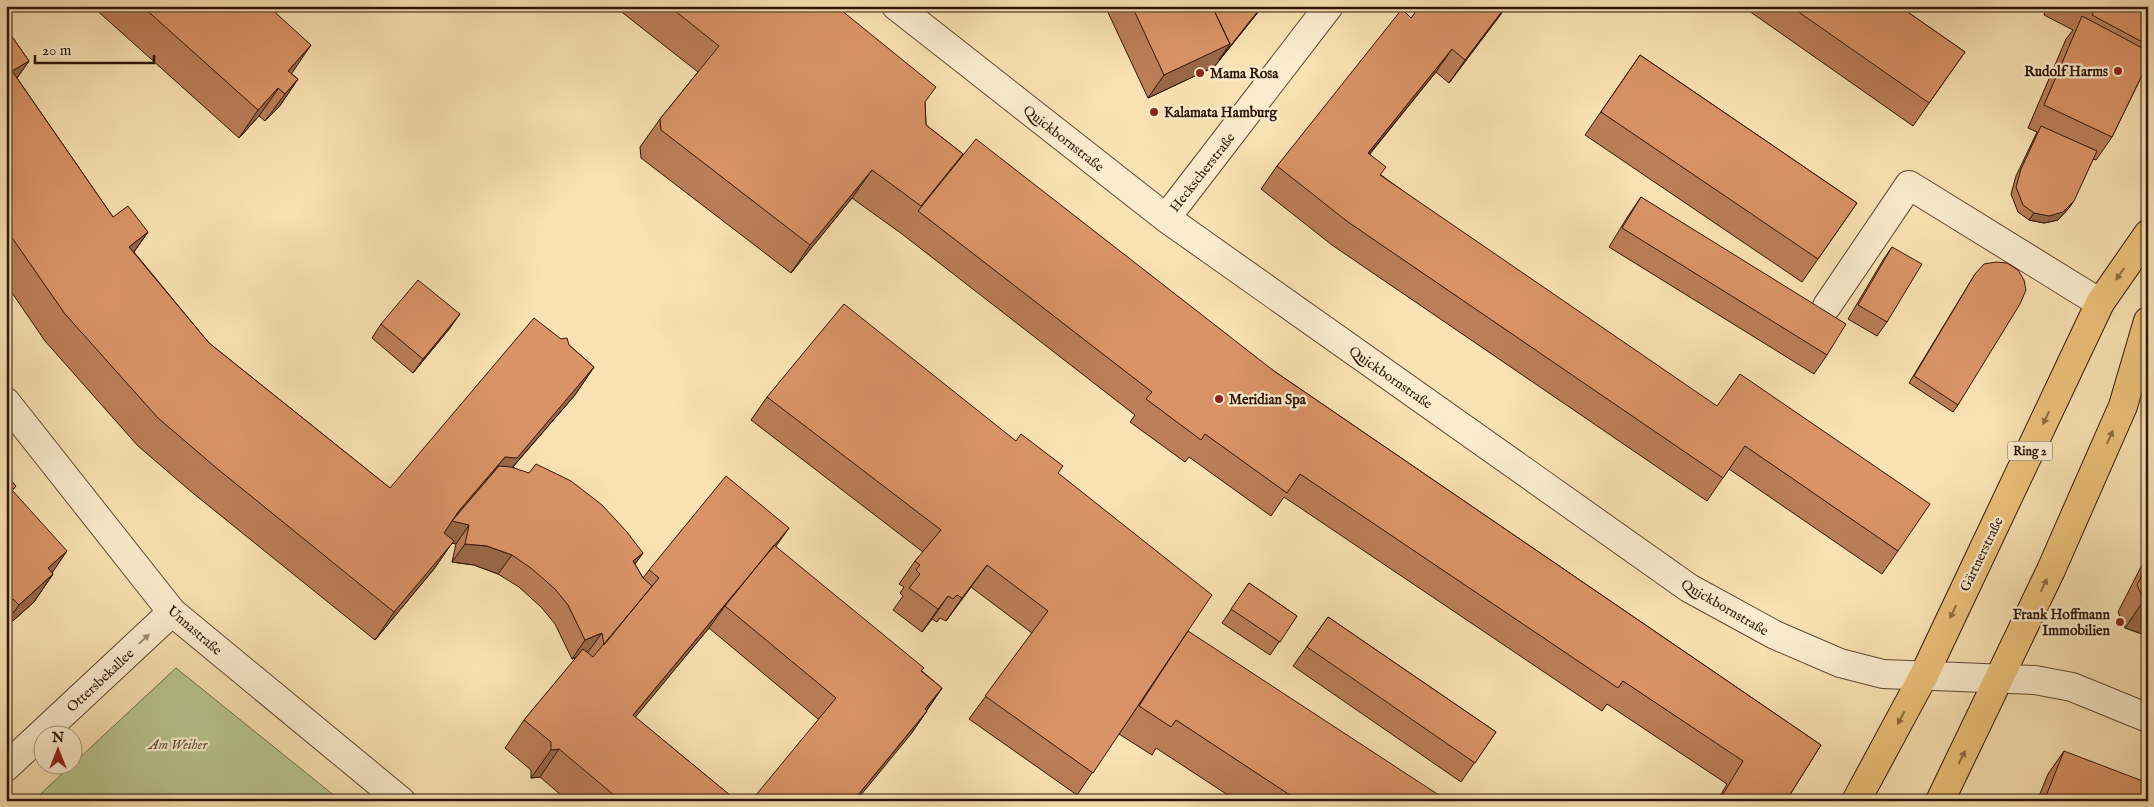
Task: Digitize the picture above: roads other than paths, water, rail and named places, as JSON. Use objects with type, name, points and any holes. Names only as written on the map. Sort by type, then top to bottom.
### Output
[{"type":"main road","name":"Gärtnerstraße","points":[[1856,801],[1924,675],[2100,303],[2148,234]]},
{"type":"main road","points":[[1940,801],[2051,570],[2123,406],[2148,321]]},
{"type":"street","name":"Quickbornstraße","points":[[896,6],[1166,218],[1689,588],[1775,635],[1840,663],[1882,674],[2000,677],[2034,680],[2072,688],[2148,718]]},
{"type":"street","name":"Heckscherstraße","points":[[1166,218],[1330,6]]},
{"type":"street","points":[[1827,306],[1909,185],[2100,303]]},
{"type":"street","name":"Unnastraße","points":[[6,402],[172,612],[401,801]]},
{"type":"street","name":"Ottersbekallee","points":[[6,767],[172,612]]},
{"type":"place","name":"Rudolf Harms","points":[[2118,71]]},
{"type":"place","name":"Mama Rosa","points":[[1200,73]]},
{"type":"place","name":"Kalamata Hamburg","points":[[1154,112]]},
{"type":"place","name":"Meridian Spa","points":[[1219,399]]},
{"type":"place","name":"Frank Hoffmann Immobilien","points":[[2120,622]]},
{"type":"park label","name":"Am Weiher","points":[[178,744]]}]
